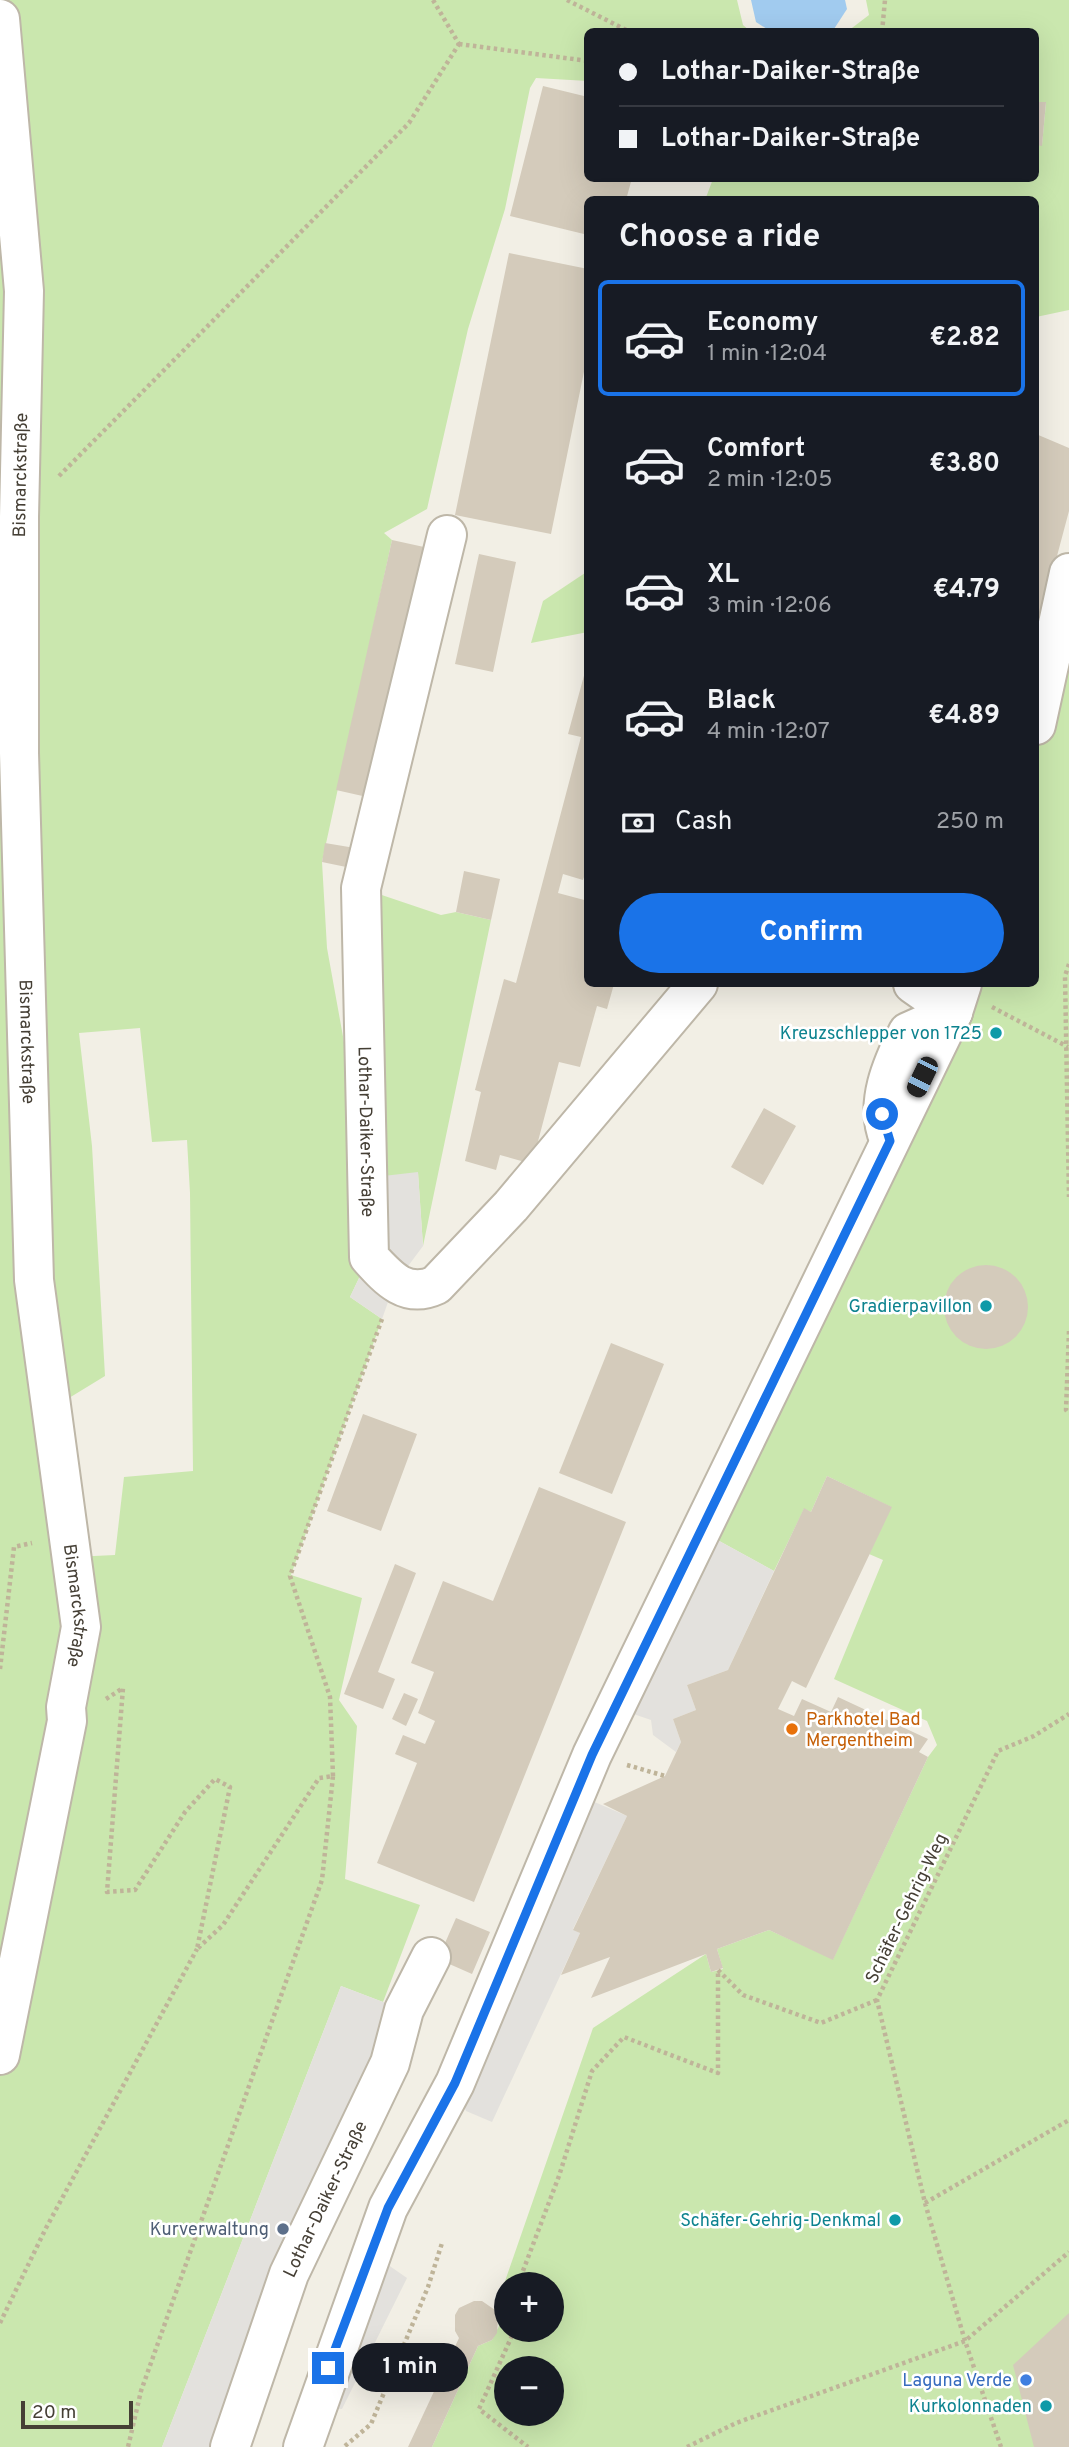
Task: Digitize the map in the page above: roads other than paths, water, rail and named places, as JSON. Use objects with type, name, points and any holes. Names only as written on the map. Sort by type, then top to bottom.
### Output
[{"type":"street","name":"Bismarckstraße","points":[[0,19],[19,517],[19,752],[34,1280],[82,1627],[66,1707],[67,1721],[0,2055]]},
{"type":"street","name":"Lothar-Daiker-Straße","points":[[447,535],[361,888],[369,1257],[394,1285],[422,1292],[436,1285],[511,1206],[695,987]]},
{"type":"street","points":[[1039,712],[1069,573]]},
{"type":"street","points":[[303,2447],[335,2348],[388,2208],[455,2083],[592,1755],[957,998],[922,987]]},
{"type":"street","name":"Lothar-Daiker-Straße","points":[[230,2447],[289,2274],[390,2063],[404,2010],[431,1957]]},
{"type":"water","points":[[751,0],[845,0],[847,9],[835,28],[765,28],[756,22]]},
{"type":"place","name":"Kreuzschlepper von 1725","points":[[996,1033]]},
{"type":"place","name":"Gradierpavillon","points":[[986,1306]]},
{"type":"place","name":"Parkhotel Bad Mergentheim","points":[[792,1729]]},
{"type":"place","name":"Schäfer-Gehrig-Denkmal","points":[[895,2220]]},
{"type":"place","name":"Kurverwaltung","points":[[283,2229]]},
{"type":"place","name":"Laguna Verde","points":[[1026,2380]]},
{"type":"place","name":"Kurkolonnaden","points":[[1046,2406]]}]
